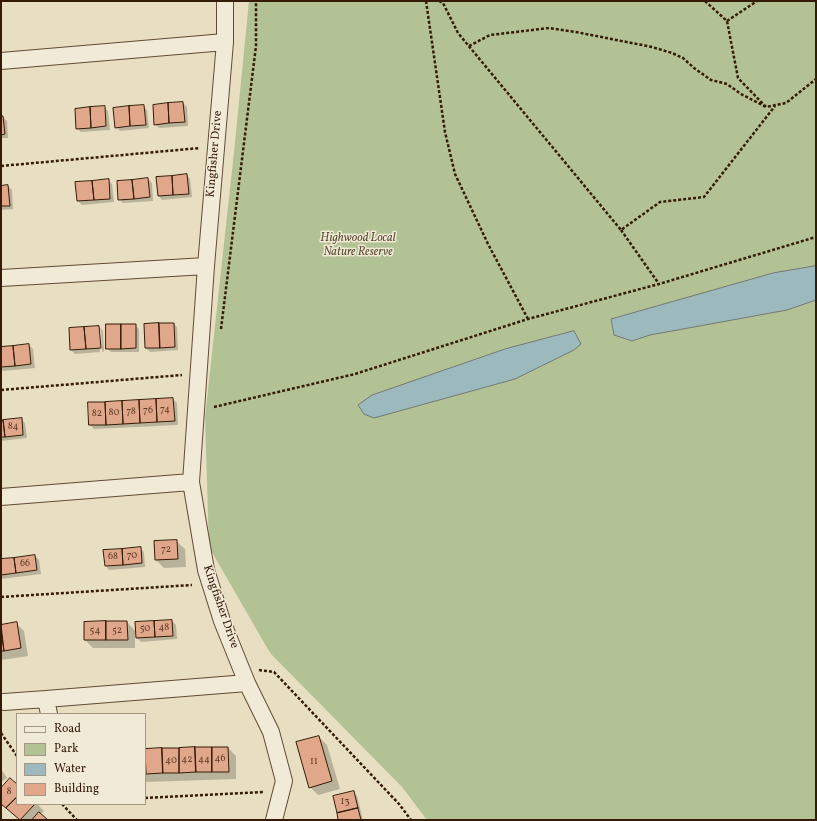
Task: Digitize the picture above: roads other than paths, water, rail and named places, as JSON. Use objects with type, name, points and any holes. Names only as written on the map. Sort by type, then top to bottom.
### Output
[{"type":"street","name":"Kingfisher Drive","points":[[225,1],[225,42],[206,266],[191,482],[206,570],[222,621],[248,683],[271,732],[284,781],[274,820]]},
{"type":"street","points":[[1,61],[225,42]]},
{"type":"street","points":[[1,278],[206,266]]},
{"type":"street","points":[[1,497],[191,482]]},
{"type":"street","points":[[4,702],[48,706],[248,683]]},
{"type":"water","points":[[816,266],[816,300],[787,310],[650,335],[632,341],[614,335],[611,319],[773,273]]},
{"type":"water","points":[[574,331],[581,344],[574,350],[515,379],[374,418],[364,414],[358,405],[372,395],[505,349]]},
{"type":"park label","name":"Highwood Local Nature Reserve","points":[[358,246]]}]
